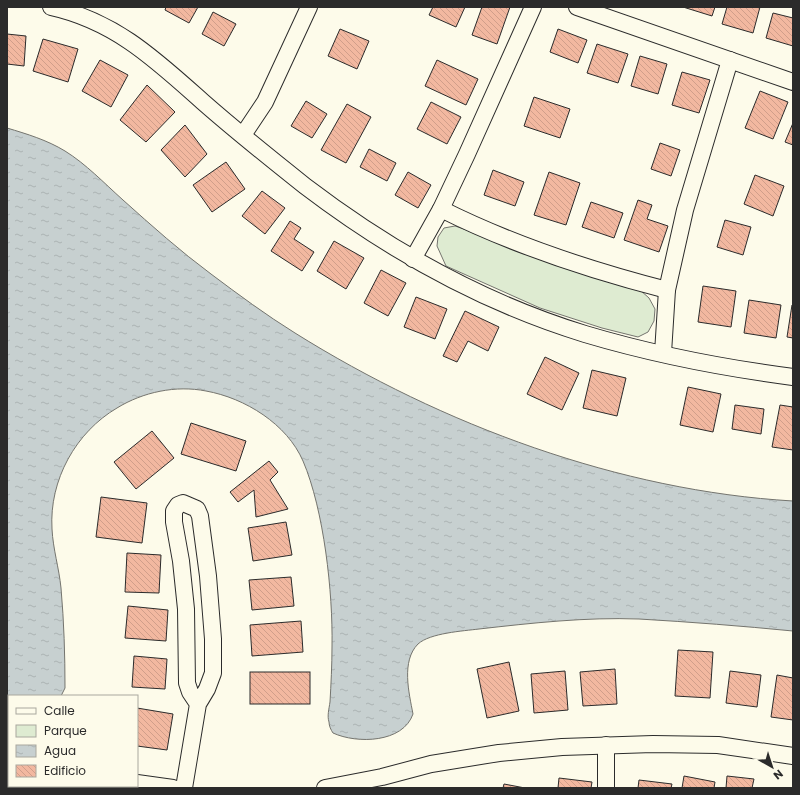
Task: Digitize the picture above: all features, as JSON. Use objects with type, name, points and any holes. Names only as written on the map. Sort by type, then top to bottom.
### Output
[{"type":"street","points":[[51,7],[82,11],[143,50],[243,136],[305,186],[358,224],[413,259],[503,303],[585,334],[734,370],[793,377]]},
{"type":"street","points":[[243,136],[265,102],[309,7]]},
{"type":"street","points":[[413,259],[441,209],[502,78],[533,7]]},
{"type":"street","points":[[578,7],[793,82]]},
{"type":"street","points":[[662,353],[667,290],[685,210],[730,60]]},
{"type":"street","points":[[441,209],[472,225],[551,254],[632,281],[667,290]]},
{"type":"street","points":[[184,788],[198,704],[207,689],[213,673],[213,639],[208,576],[200,516],[197,509],[183,503],[178,505],[174,511],[174,522],[181,561],[186,609],[187,683],[190,692],[198,704]]},
{"type":"street","points":[[606,746],[606,788]]},
{"type":"street","points":[[325,788],[382,782],[431,764],[499,753],[562,747],[718,746],[793,756]]},
{"type":"street","points":[[138,783],[172,788]]},
{"type":"green space","points":[[455,226],[640,290],[649,298],[655,309],[654,321],[648,332],[638,337],[602,328],[540,308],[446,266],[437,246],[438,237],[444,228]]},
{"type":"water","points":[[7,128],[44,140],[73,156],[177,247],[253,305],[295,333],[410,397],[472,424],[534,448],[598,468],[663,483],[728,495],[793,501],[793,631],[639,619],[619,619],[539,623],[438,635],[423,640],[418,644],[409,659],[408,687],[413,714],[408,724],[400,731],[390,736],[354,739],[333,733],[328,717],[332,667],[332,625],[329,577],[317,503],[303,461],[296,448],[287,435],[276,424],[250,406],[221,394],[195,389],[183,389],[160,391],[127,402],[102,418],[89,430],[68,459],[60,476],[52,511],[52,529],[61,588],[65,688],[62,695],[8,695],[8,787],[24,788],[7,788]]},
{"type":"building","points":[[166,7],[198,7],[189,23],[165,10]]},
{"type":"building","points":[[433,7],[465,7],[456,27],[429,15]]},
{"type":"building","points":[[482,7],[510,7],[497,44],[472,35]]},
{"type":"building","points":[[683,7],[715,7],[712,16]]},
{"type":"building","points":[[727,7],[760,7],[753,33],[722,24]]},
{"type":"building","points":[[213,12],[236,24],[224,46],[202,34]]},
{"type":"building","points":[[773,13],[793,18],[793,46],[766,38]]},
{"type":"building","points":[[340,29],[369,41],[357,69],[328,56]]},
{"type":"building","points":[[558,29],[587,40],[578,63],[550,52]]},
{"type":"building","points":[[7,34],[26,36],[24,66],[7,64]]},
{"type":"building","points":[[43,39],[78,49],[68,82],[33,71]]},
{"type":"building","points":[[597,44],[628,54],[618,83],[587,73]]},
{"type":"building","points":[[640,56],[667,64],[658,94],[631,86]]},
{"type":"building","points":[[100,60],[128,75],[111,107],[82,91]]},
{"type":"building","points":[[437,60],[478,79],[466,105],[425,86]]},
{"type":"building","points":[[682,72],[710,80],[699,113],[672,105]]},
{"type":"building","points":[[147,85],[175,112],[146,142],[120,120]]},
{"type":"building","points":[[760,91],[788,102],[773,139],[745,128]]},
{"type":"building","points":[[534,97],[570,109],[560,138],[524,126]]},
{"type":"building","points":[[306,101],[327,114],[312,138],[291,126]]},
{"type":"building","points":[[431,102],[461,117],[447,144],[417,129]]},
{"type":"building","points":[[347,104],[371,117],[346,163],[321,150]]},
{"type":"building","points":[[793,123],[793,145],[785,142]]},
{"type":"building","points":[[185,125],[207,154],[185,177],[161,150]]},
{"type":"building","points":[[660,143],[680,150],[671,176],[651,169]]},
{"type":"building","points":[[369,149],[396,163],[387,181],[360,167]]},
{"type":"building","points":[[226,162],[245,189],[212,212],[193,185]]},
{"type":"building","points":[[493,170],[524,182],[515,206],[484,195]]},
{"type":"building","points":[[408,172],[431,185],[418,208],[395,195]]},
{"type":"building","points":[[549,172],[580,183],[566,225],[534,215]]},
{"type":"building","points":[[755,175],[784,186],[773,216],[744,204]]},
{"type":"building","points":[[262,191],[285,208],[265,234],[242,216]]},
{"type":"building","points":[[638,200],[652,205],[647,219],[668,226],[659,252],[624,240]]},
{"type":"building","points":[[591,202],[623,213],[614,238],[582,227]]},
{"type":"building","points":[[725,220],[751,227],[743,255],[717,247]]},
{"type":"building","points":[[290,221],[301,228],[294,239],[314,252],[302,271],[271,251]]},
{"type":"building","points":[[334,241],[364,258],[346,289],[317,271]]},
{"type":"building","points":[[381,270],[406,283],[388,316],[364,303]]},
{"type":"building","points":[[703,286],[736,291],[731,327],[698,322]]},
{"type":"building","points":[[416,297],[447,309],[435,339],[404,327]]},
{"type":"building","points":[[749,300],[781,305],[776,338],[744,333]]},
{"type":"building","points":[[793,305],[793,338],[787,337]]},
{"type":"building","points":[[465,311],[499,327],[488,351],[468,341],[457,362],[443,356]]},
{"type":"building","points":[[545,357],[579,373],[562,410],[527,394]]},
{"type":"building","points":[[592,370],[626,378],[617,416],[583,408]]},
{"type":"building","points":[[688,387],[721,394],[713,432],[680,425]]},
{"type":"building","points":[[735,405],[764,409],[761,434],[732,429]]},
{"type":"building","points":[[780,405],[793,407],[793,450],[772,447]]},
{"type":"building","points":[[191,423],[246,441],[236,471],[181,454]]},
{"type":"building","points":[[152,431],[174,458],[136,489],[114,462]]},
{"type":"building","points":[[269,461],[278,472],[270,480],[288,509],[256,517],[254,490],[238,502],[230,492]]},
{"type":"building","points":[[101,497],[147,503],[142,543],[96,537]]},
{"type":"building","points":[[286,522],[292,555],[253,561],[248,528]]},
{"type":"building","points":[[127,553],[161,555],[159,593],[125,592]]},
{"type":"building","points":[[291,577],[294,606],[252,610],[249,580]]},
{"type":"building","points":[[128,606],[168,610],[166,641],[125,638]]},
{"type":"building","points":[[301,621],[303,652],[252,656],[250,625]]},
{"type":"building","points":[[678,650],[713,652],[710,698],[675,696]]},
{"type":"building","points":[[134,656],[167,659],[165,689],[132,687]]},
{"type":"building","points":[[509,662],[519,711],[487,718],[477,669]]},
{"type":"building","points":[[615,669],[617,704],[583,706],[580,672]]},
{"type":"building","points":[[565,671],[568,710],[534,713],[531,674]]},
{"type":"building","points":[[730,671],[761,675],[757,707],[726,703]]},
{"type":"building","points":[[250,672],[310,672],[310,704],[250,704]]},
{"type":"building","points":[[777,675],[793,678],[793,720],[771,717]]},
{"type":"building","points":[[138,708],[173,714],[167,750],[138,746]]},
{"type":"building","points":[[684,776],[715,782],[714,788],[682,788]]},
{"type":"building","points":[[727,776],[754,779],[752,788],[726,788]]},
{"type":"building","points":[[559,778],[592,782],[591,788],[558,788]]},
{"type":"building","points":[[639,780],[672,784],[671,788],[638,788]]},
{"type":"building","points":[[504,784],[525,788],[503,788]]}]
